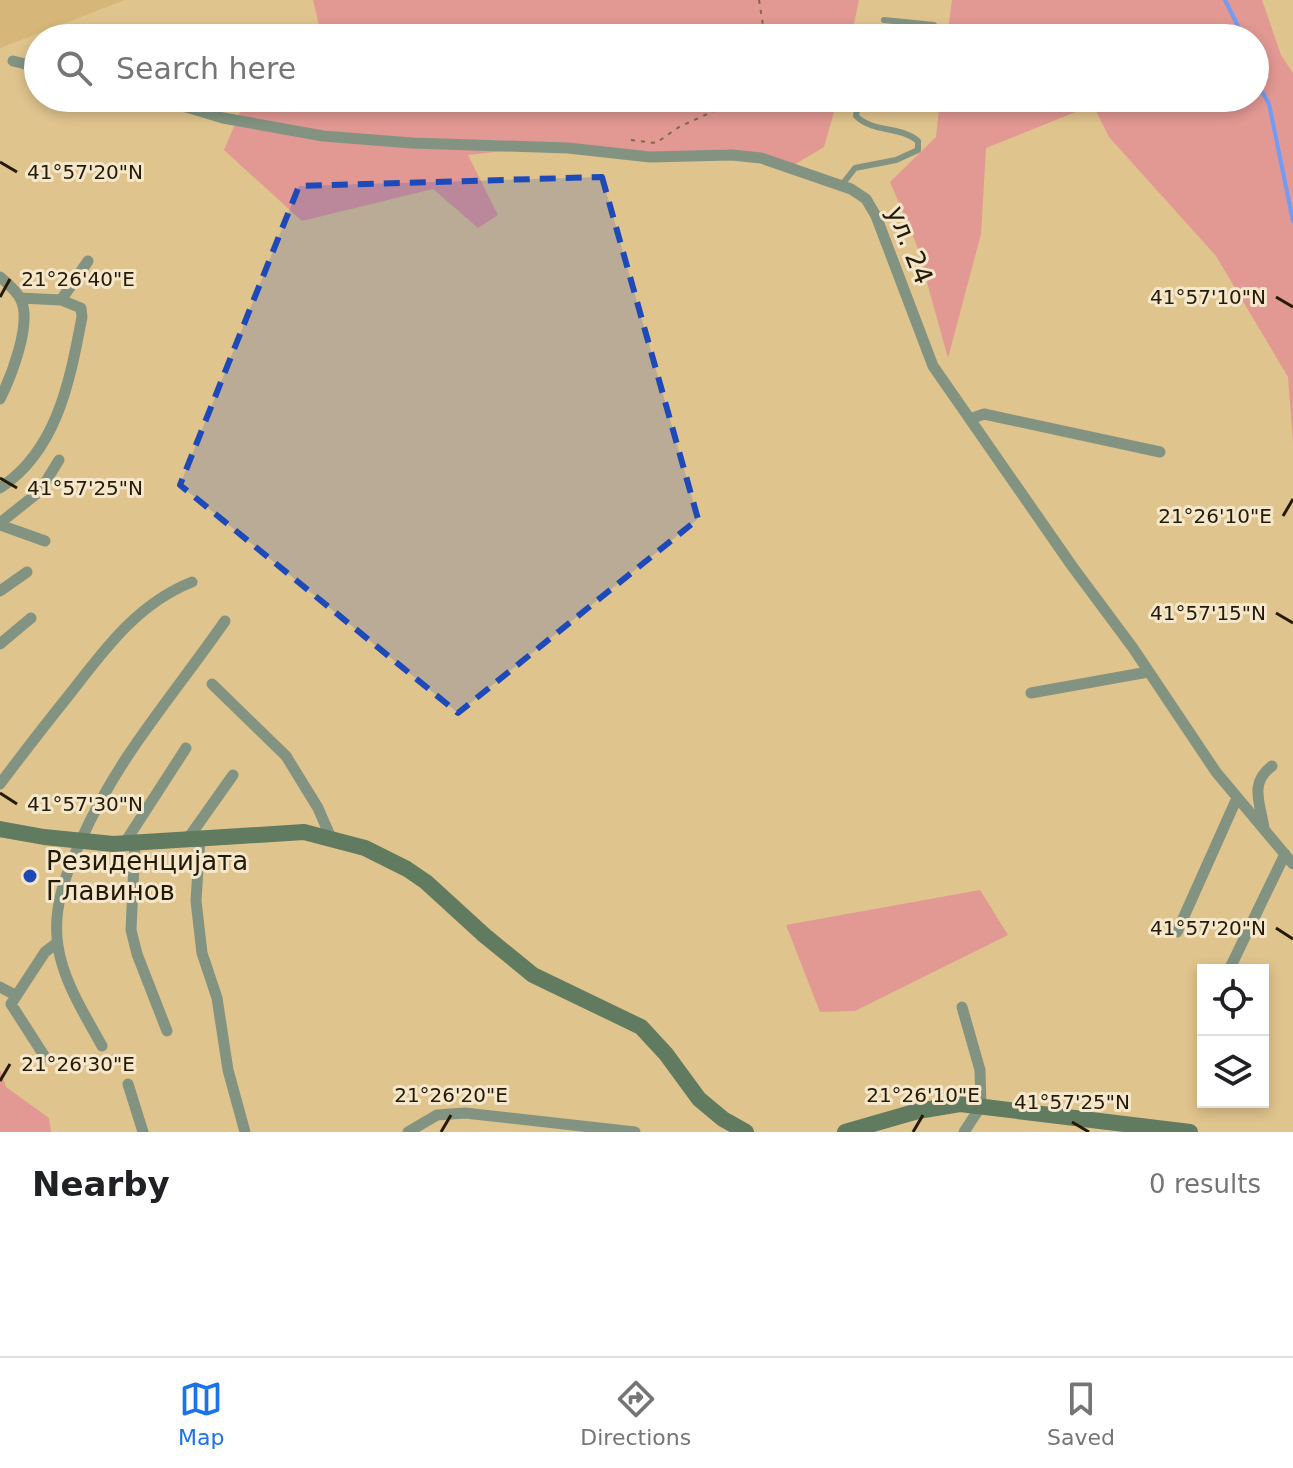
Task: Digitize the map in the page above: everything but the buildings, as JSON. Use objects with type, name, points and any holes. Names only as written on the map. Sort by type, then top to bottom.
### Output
[{"type":"main road","points":[[0,829],[80,841],[130,843],[304,832],[365,848],[407,869],[533,975],[641,1027],[666,1054],[699,1099],[745,1132]]},
{"type":"main road","points":[[845,1132],[930,1108],[960,1104],[1190,1132]]},
{"type":"street","points":[[13,61],[24,64]]},
{"type":"street","name":"ул. 24","points":[[203,112],[323,136],[412,143],[568,148],[650,157],[732,155],[761,158],[841,186],[866,199],[876,216],[933,366],[1237,798],[1289,859]]},
{"type":"street","points":[[61,300],[88,261]]},
{"type":"street","points":[[0,277],[20,298],[23,311],[19,351],[0,399]]},
{"type":"street","points":[[0,488],[21,471],[54,422],[67,388],[82,312],[77,306],[61,300],[20,298]]},
{"type":"street","points":[[970,419],[984,414],[1160,452]]},
{"type":"street","points":[[45,541],[0,524],[40,491],[59,460]]},
{"type":"street","points":[[0,591],[27,572]]},
{"type":"street","points":[[0,784],[114,638],[142,610],[173,589],[192,582]]},
{"type":"street","points":[[0,644],[31,618]]},
{"type":"street","points":[[102,1046],[74,993],[57,943],[62,883],[94,807],[134,742],[225,621]]},
{"type":"street","points":[[1031,693],[1148,672]]},
{"type":"street","points":[[212,684],[286,756],[318,808],[331,838]]},
{"type":"street","points":[[167,1031],[137,954],[131,930],[130,843],[186,748]]},
{"type":"street","points":[[1265,833],[1258,782],[1260,775],[1272,766]]},
{"type":"street","points":[[233,775],[193,839],[202,953],[217,998],[228,1070],[245,1132]]},
{"type":"street","points":[[1177,932],[1237,798]]},
{"type":"street","points":[[1232,964],[1289,859]]},
{"type":"street","points":[[45,1057],[11,1004],[45,952],[57,943]]},
{"type":"street","points":[[0,987],[15,995]]},
{"type":"street","points":[[962,1007],[980,1070],[981,1106],[964,1132]]},
{"type":"street","points":[[128,1084],[143,1132]]},
{"type":"street","points":[[408,1132],[437,1115],[465,1113],[635,1132]]},
{"type":"lane","points":[[884,20],[924,24]]},
{"type":"lane","points":[[841,186],[855,168],[896,160],[918,150],[918,141],[911,134],[864,124],[856,116],[857,112]]},
{"type":"path","points":[[759,0],[763,24]]},
{"type":"path","points":[[631,140],[656,143],[709,112]]},
{"type":"path","points":[[102,1046],[121,1064],[128,1084]]},
{"type":"highlighted area","points":[[602,177],[698,519],[458,713],[180,485],[299,186]]},
{"type":"shaded area","points":[[0,0],[125,0],[62,24],[24,24],[24,39],[0,48]]},
{"type":"shaded area","points":[[313,0],[859,0],[854,24],[319,24]]},
{"type":"shaded area","points":[[952,0],[1262,0],[1281,55],[1293,73],[1293,442],[1288,377],[1216,256],[1109,137],[1096,112],[1269,112],[1269,24],[949,24]]},
{"type":"shaded area","points":[[240,112],[834,112],[824,147],[787,169],[750,157],[537,147],[468,155],[498,215],[478,228],[433,189],[302,221],[224,150]]},
{"type":"shaded area","points":[[939,112],[1076,112],[986,148],[981,234],[948,358],[916,243],[890,182],[936,137]]},
{"type":"shaded area","points":[[980,890],[1008,935],[855,1011],[820,1012],[786,925]]},
{"type":"shaded area","points":[[0,1070],[6,1087],[49,1118],[51,1132],[0,1132]]},
{"type":"waterway","points":[[1225,0],[1237,24]]},
{"type":"waterway","points":[[1269,104],[1293,221]]},
{"type":"place","name":"Резиденцијата Главинов","points":[[30,876]]}]
